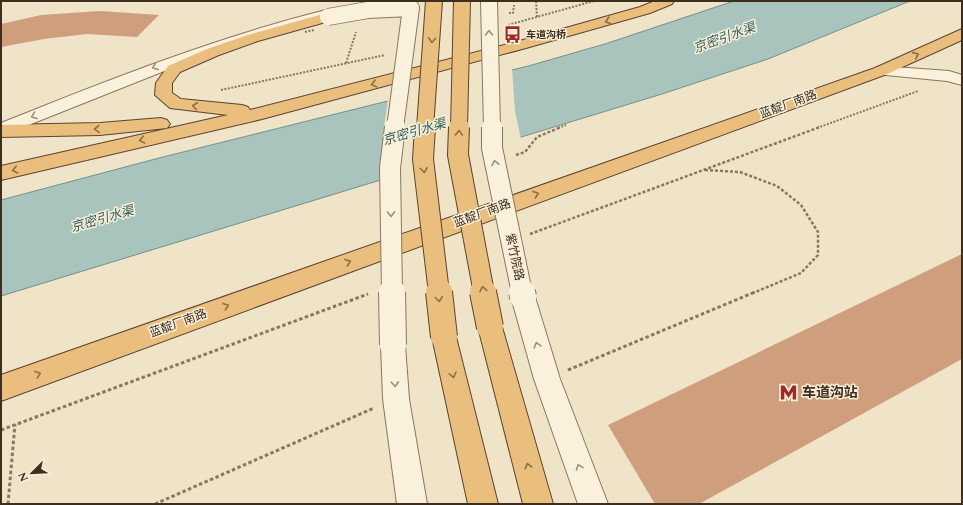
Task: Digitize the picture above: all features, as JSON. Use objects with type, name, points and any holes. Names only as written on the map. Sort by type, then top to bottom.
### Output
[{"type":"highway","points":[[434,1],[423,159],[444,337],[483,504]]},
{"type":"highway","points":[[462,1],[458,155],[490,327],[538,504]]},
{"type":"highway","points":[[1,173],[262,113],[521,45],[667,1]]},
{"type":"highway","points":[[262,113],[176,104],[164,95],[164,83],[174,69],[213,52],[327,16]]},
{"type":"highway","name":"蓝靛厂南路","points":[[1,388],[881,71],[961,36]]},
{"type":"highway","points":[[1,130],[108,129],[152,126],[262,113]]},
{"type":"street","points":[[327,16],[385,1]]},
{"type":"street","name":"紫竹院路","points":[[489,1],[492,148],[494,162],[523,297],[547,379],[593,504]]},
{"type":"street","points":[[1,130],[211,46],[288,23],[368,10],[412,5],[390,168],[393,345],[396,399],[412,504]]},
{"type":"street","points":[[941,76],[962,68]]},
{"type":"street","points":[[881,71],[949,76],[962,80]]},
{"type":"path","points":[[536,1],[537,17]]},
{"type":"path","points":[[501,26],[594,1]]},
{"type":"path","points":[[217,91],[391,53]]},
{"type":"path","points":[[494,162],[525,152],[537,136],[566,125]]},
{"type":"path","points":[[547,379],[801,273],[818,255],[818,232],[801,205],[777,186],[740,172],[702,170]]},
{"type":"path","points":[[155,504],[396,399]]},
{"type":"path","points":[[8,504],[15,424]]},
{"type":"water","name":"京密引水渠","points":[[734,1],[910,1],[768,59],[662,94],[1,296],[1,200],[159,158],[532,65],[608,43]]},
{"type":"pier","points":[[512,68],[515,111],[521,139],[382,182],[384,127],[388,99]]},
{"type":"building","points":[[100,11],[159,15],[137,37],[87,34],[44,39],[1,47],[1,24],[41,15]]},
{"type":"building","name":"车道沟站","points":[[962,254],[962,359],[699,504],[655,504],[608,425]]},
{"type":"place","name":"车道沟桥","points":[[513,34]]},
{"type":"place","name":"车道沟站","points":[[789,392]]}]
